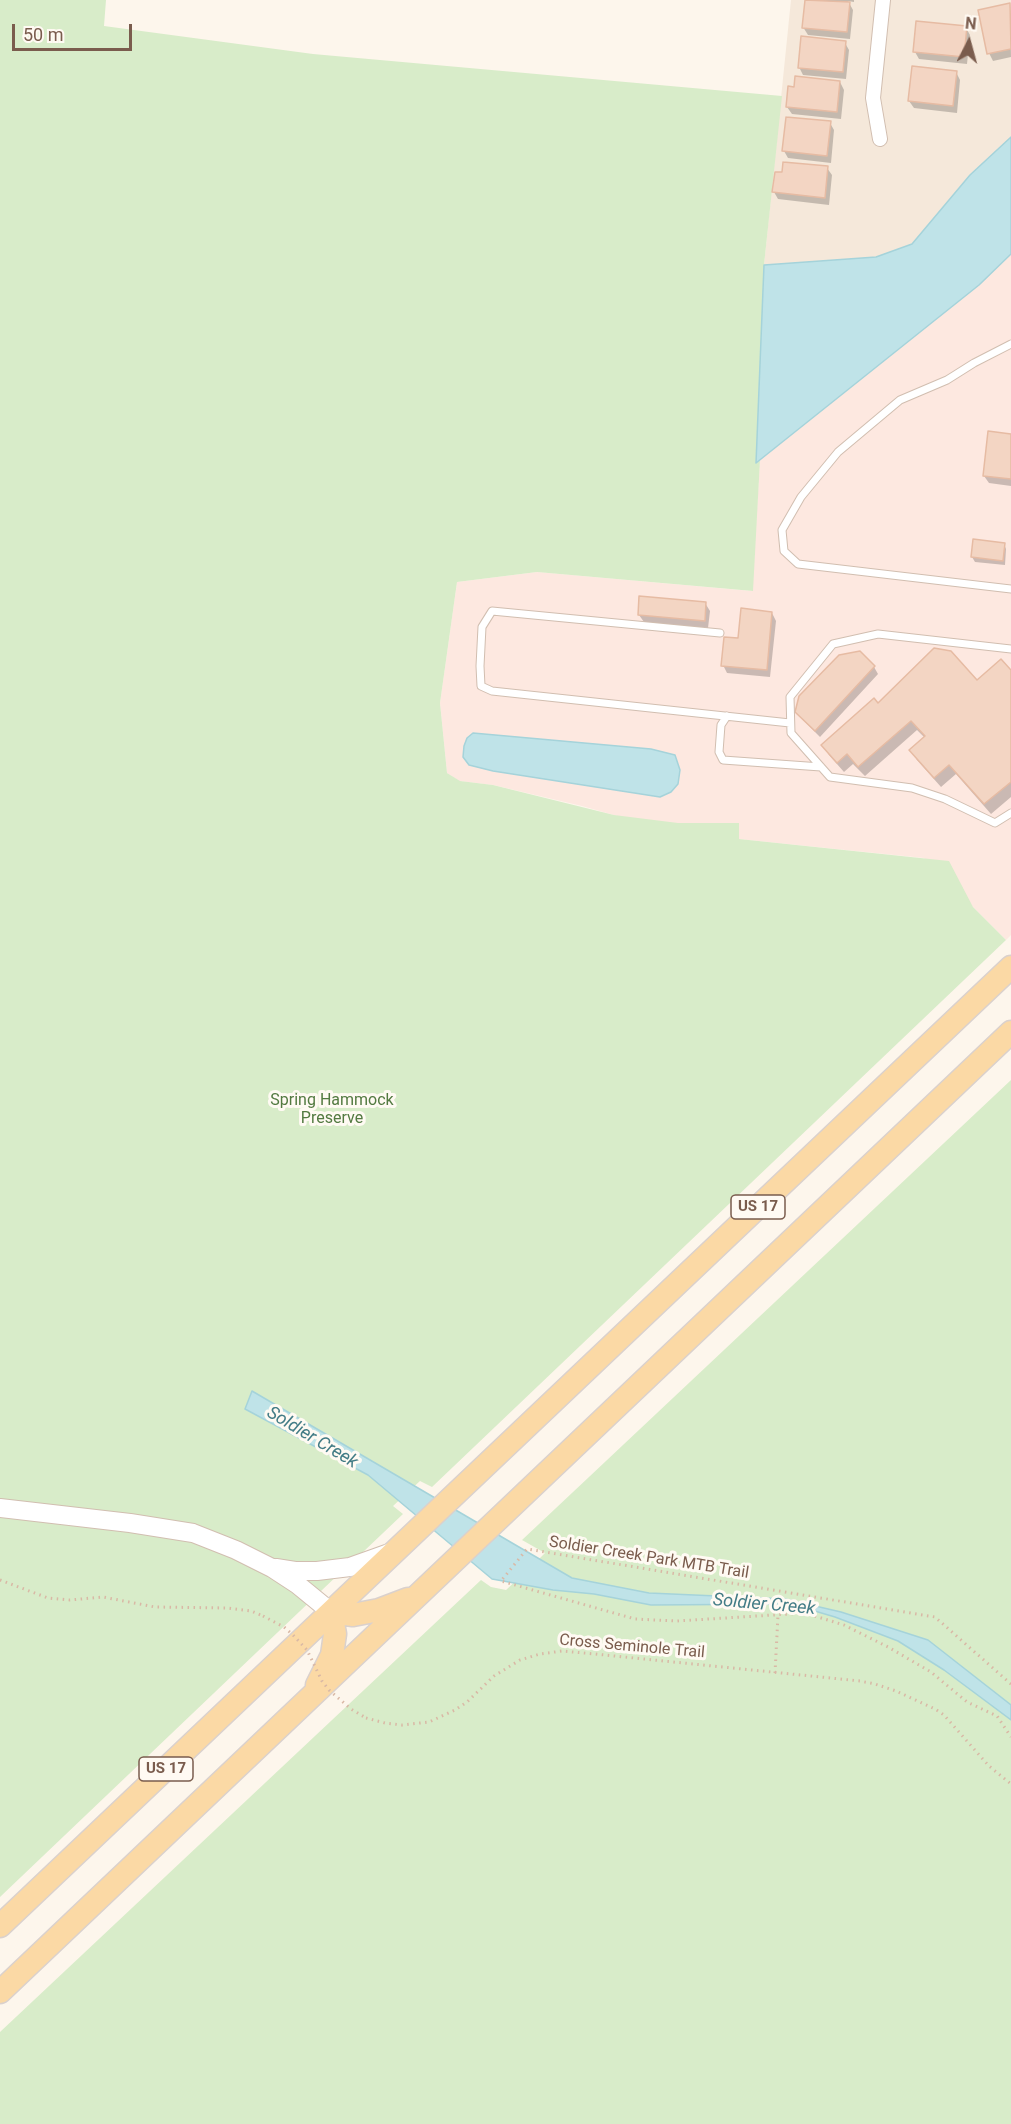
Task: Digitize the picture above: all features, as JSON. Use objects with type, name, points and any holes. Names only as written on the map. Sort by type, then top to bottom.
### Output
[{"type":"main road","name":"US 17","points":[[0,1926],[1011,967]]},
{"type":"main road","name":"US 17","points":[[0,1992],[1011,1032]]},
{"type":"main road","points":[[312,1697],[332,1655],[335,1634],[331,1612],[353,1615],[379,1610],[418,1595]]},
{"type":"street","points":[[880,139],[873,98],[883,0]]},
{"type":"street","points":[[0,1508],[130,1523],[193,1533],[236,1550],[272,1568],[298,1585],[331,1612]]},
{"type":"street","points":[[272,1568],[295,1571],[350,1568],[404,1542]]},
{"type":"lane","points":[[1011,344],[946,380],[900,400],[838,452],[801,497],[782,530],[784,552],[798,564],[1011,589]]},
{"type":"lane","points":[[720,633],[492,611],[482,627],[481,686],[492,691],[790,723]]},
{"type":"lane","points":[[1011,649],[878,634],[832,644],[790,697],[791,733],[830,777],[912,788],[945,799],[995,823],[1011,813]]},
{"type":"lane","points":[[726,716],[721,726],[719,752],[723,760],[821,767]]},
{"type":"path","name":"Soldier Creek Park MTB Trail","points":[[1011,1684],[935,1617],[527,1550],[501,1581],[635,1619],[677,1621],[806,1613],[844,1625],[931,1672],[967,1702],[997,1716],[1011,1737]]},
{"type":"path","name":"Cross Seminole Trail","points":[[0,1580],[48,1598],[70,1600],[103,1597],[155,1607],[233,1608],[263,1616],[284,1627],[307,1650],[329,1690],[351,1709],[366,1718],[385,1723],[402,1725],[429,1722],[455,1710],[494,1676],[520,1660],[562,1651],[875,1684],[935,1709],[954,1724],[989,1766],[1011,1784]]},
{"type":"path","points":[[775,1673],[778,1615]]},
{"type":"shaded area","points":[[791,0],[1011,0],[1011,137],[970,175],[912,244],[876,257],[764,265]]},
{"type":"shaded area","points":[[1011,254],[1011,935],[1006,940],[924,858],[738,839],[739,824],[642,823],[493,785],[459,781],[447,773],[440,703],[457,582],[537,572],[752,591],[760,460],[979,285]],"holes":[[[473,733],[651,749],[675,755],[660,797],[493,771],[469,765]]]},
{"type":"green space","name":"Spring Hammock Preserve","points":[[0,0],[106,0],[104,26],[313,54],[782,96],[764,265],[757,462],[760,460],[753,591],[537,572],[457,582],[440,703],[447,773],[460,781],[493,785],[614,815],[678,823],[739,823],[739,839],[949,861],[973,907],[1006,940],[432,1487],[420,1481],[393,1506],[403,1514],[362,1553],[353,1556],[342,1571],[0,1897]]},
{"type":"green space","points":[[1011,1080],[1011,2124],[0,2124],[0,2032],[481,1580],[491,1587],[506,1590],[533,1565],[545,1553],[522,1540]]},
{"type":"water","points":[[1011,137],[1011,254],[979,285],[756,463],[764,265],[876,257],[912,244],[970,175]]},
{"type":"water","points":[[473,733],[651,749],[675,755],[680,770],[678,784],[671,792],[660,797],[493,771],[469,765],[463,757],[467,738]]},
{"type":"water","name":"Soldier Creek","points":[[252,1391],[572,1578],[649,1593],[785,1599],[841,1612],[928,1640],[1011,1705],[1011,1720],[944,1670],[898,1641],[835,1617],[791,1604],[651,1605],[492,1579],[368,1475],[245,1409]]},
{"type":"building","points":[[805,0],[850,2],[847,32],[802,28]]},
{"type":"building","points":[[1010,3],[1011,49],[987,54],[978,10]]},
{"type":"building","points":[[916,21],[967,26],[964,57],[913,52]]},
{"type":"building","points":[[801,36],[846,41],[843,72],[798,68]]},
{"type":"building","points":[[912,66],[957,71],[953,106],[908,101]]},
{"type":"building","points":[[795,76],[840,81],[837,112],[786,107],[788,86],[794,87]]},
{"type":"building","points":[[786,117],[831,121],[827,156],[782,151]]},
{"type":"building","points":[[783,162],[828,166],[825,198],[772,192],[775,172],[782,172]]},
{"type":"building","points":[[988,431],[1011,434],[1011,479],[983,476]]},
{"type":"building","points":[[973,539],[1005,543],[1003,561],[971,557]]},
{"type":"building","points":[[639,596],[706,602],[705,621],[638,615]]},
{"type":"building","points":[[741,608],[772,612],[767,670],[721,666],[724,637],[738,638]]},
{"type":"building","points":[[934,648],[951,651],[977,680],[1001,659],[1011,670],[1011,782],[984,804],[949,765],[934,778],[909,750],[925,736],[911,721],[858,767],[847,754],[837,763],[821,745],[874,698],[878,703]]},
{"type":"building","points":[[860,651],[875,666],[815,731],[795,712],[799,696],[839,655]]}]
